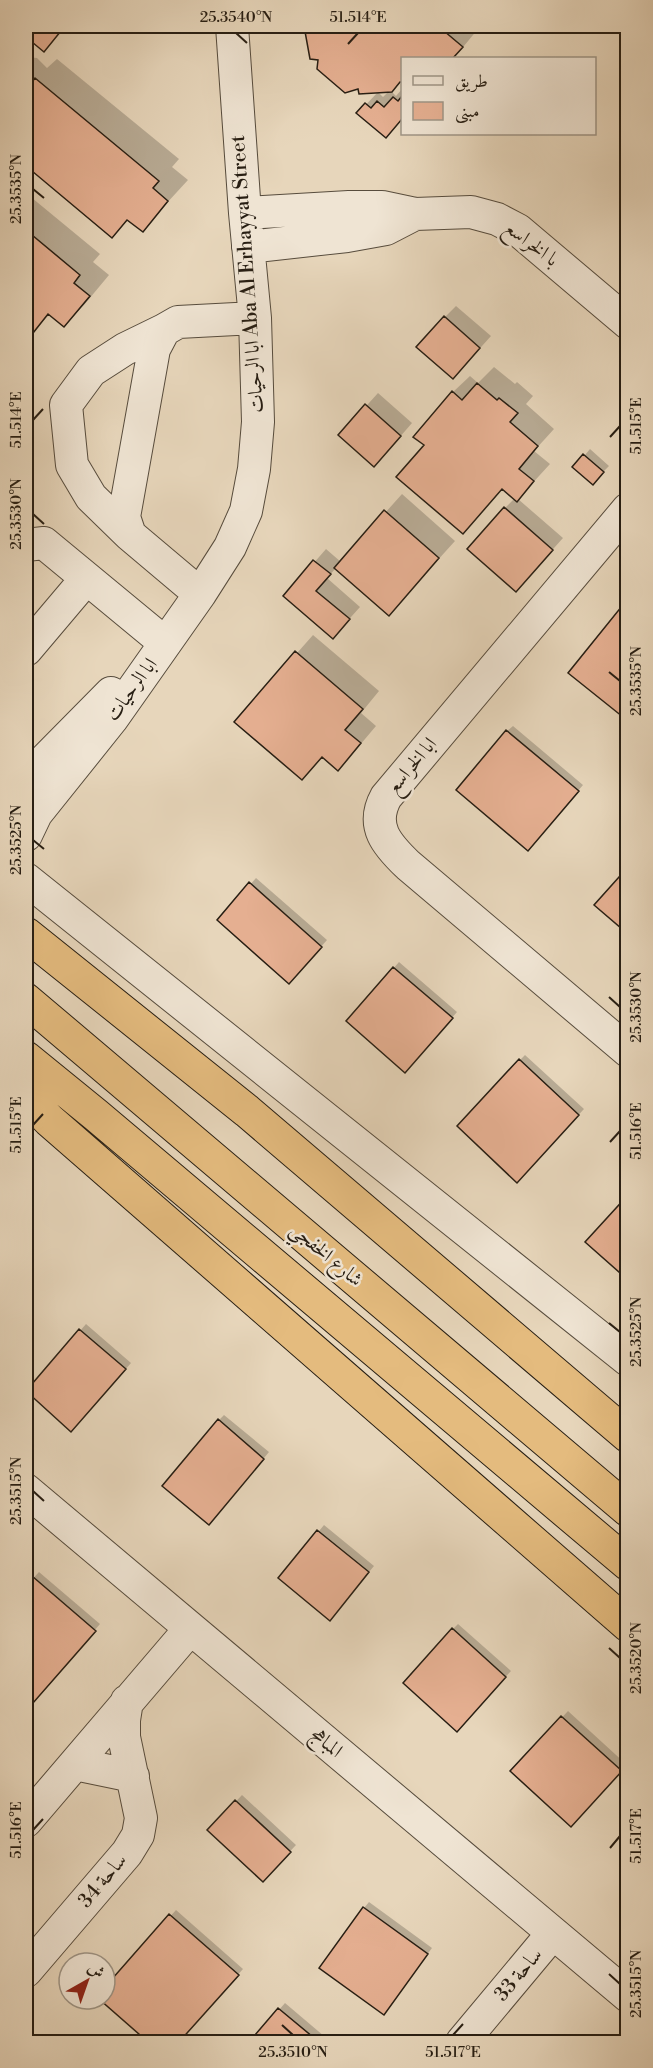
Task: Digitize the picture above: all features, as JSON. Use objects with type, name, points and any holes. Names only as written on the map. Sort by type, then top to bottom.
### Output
[{"type":"highway","points":[[26,934],[247,1111],[627,1436]]},
{"type":"highway","name":"شارع الخفجي","points":[[26,1000],[627,1510]]},
{"type":"highway","points":[[26,1058],[627,1564]]},
{"type":"highway","points":[[26,1096],[49,1120],[627,1625]]},
{"type":"street","name":"ابا الرحيات Aba Al Erhayyat Street","points":[[165,643],[231,547],[246,511],[254,469],[258,422],[255,318],[231,26]]},
{"type":"street","name":"با الخراسع","points":[[245,213],[382,207],[415,214],[471,212],[497,219],[518,230],[627,324]]},
{"type":"street","name":"با الخراسع","points":[[248,248],[386,229],[415,214]]},
{"type":"street","points":[[200,594],[130,535],[91,497],[72,465],[66,405],[91,371],[125,349],[178,322],[255,318]]},
{"type":"street","points":[[130,535],[124,517],[125,504],[153,349],[164,330]]},
{"type":"street","name":"ابا الخراسع","points":[[627,508],[386,797],[380,807],[379,819],[382,832],[390,848],[408,865],[627,1051]]},
{"type":"street","points":[[26,545],[44,543],[165,643]]},
{"type":"street","points":[[26,650],[86,579]]},
{"type":"street","name":"ابا الرحيات","points":[[26,779],[97,706],[165,643]]},
{"type":"street","name":"ابا الرحيات","points":[[26,835],[36,814],[112,719],[165,643]]},
{"type":"street","points":[[27,875],[627,1360]]},
{"type":"street","name":"المباهج","points":[[26,1490],[627,1996]]},
{"type":"street","points":[[26,1821],[190,1629]]},
{"type":"street","name":"ساحة 34","points":[[26,1971],[127,1853],[138,1835],[141,1818],[124,1737],[127,1701]]},
{"type":"street","points":[[75,1764],[133,1776]]},
{"type":"street","name":"ساحة 33","points":[[462,2043],[485,2029],[553,1933]]},
{"type":"building","points":[[26,26],[65,26],[44,52],[26,37]]},
{"type":"building","points":[[304,26],[418,26],[422,28],[423,26],[438,26],[463,47],[454,57],[401,57],[401,82],[392,92],[359,94],[358,89],[345,93],[317,69],[318,60],[310,59]]},
{"type":"building","points":[[35,78],[159,181],[153,188],[168,201],[143,232],[127,220],[112,238],[26,166],[26,90]]},
{"type":"building","points":[[393,97],[398,101],[401,97],[401,120],[386,138],[356,113],[365,103],[371,108],[377,101],[384,107]]},
{"type":"building","points":[[26,230],[80,275],[74,283],[90,296],[64,327],[48,314],[33,333],[26,326]]},
{"type":"building","points":[[444,316],[480,348],[453,379],[416,347]]},
{"type":"building","points":[[477,383],[497,400],[499,398],[518,413],[510,422],[538,446],[519,469],[534,481],[517,502],[502,489],[463,534],[396,477],[424,445],[413,437],[452,391],[462,400]]},
{"type":"building","points":[[365,404],[401,436],[374,467],[338,435]]},
{"type":"building","points":[[583,454],[604,472],[593,485],[572,467]]},
{"type":"building","points":[[504,507],[553,550],[516,592],[467,549]]},
{"type":"building","points":[[384,510],[439,558],[389,616],[334,568]]},
{"type":"building","points":[[313,560],[331,574],[316,591],[350,619],[333,639],[283,596]]},
{"type":"building","points":[[622,606],[628,611],[628,721],[568,673]]},
{"type":"building","points":[[295,651],[363,709],[345,730],[361,743],[338,771],[322,757],[302,780],[234,722]]},
{"type":"building","points":[[506,730],[579,791],[528,851],[456,790]]},
{"type":"building","points":[[628,867],[628,934],[594,905]]},
{"type":"building","points":[[249,882],[322,947],[289,984],[217,920]]},
{"type":"building","points":[[393,967],[453,1018],[405,1073],[346,1021]]},
{"type":"building","points":[[519,1059],[579,1115],[517,1183],[457,1126]]},
{"type":"building","points":[[628,1195],[628,1280],[585,1242]]},
{"type":"building","points":[[79,1329],[126,1369],[71,1432],[26,1391]]},
{"type":"building","points":[[218,1419],[264,1459],[209,1525],[162,1486]]},
{"type":"building","points":[[317,1530],[369,1572],[330,1621],[278,1578]]},
{"type":"building","points":[[32,1576],[96,1631],[33,1703],[26,1697],[26,1584]]},
{"type":"building","points":[[452,1628],[506,1677],[457,1732],[403,1683]]},
{"type":"building","points":[[561,1716],[622,1771],[571,1827],[510,1771]]},
{"type":"building","points":[[235,1800],[291,1852],[263,1882],[207,1830]]},
{"type":"building","points":[[363,1907],[428,1954],[384,2015],[319,1968]]},
{"type":"building","points":[[169,1914],[239,1975],[179,2042],[148,2042],[113,2011],[117,2011],[117,1973]]},
{"type":"building","points":[[278,2008],[319,2042],[249,2042]]}]
